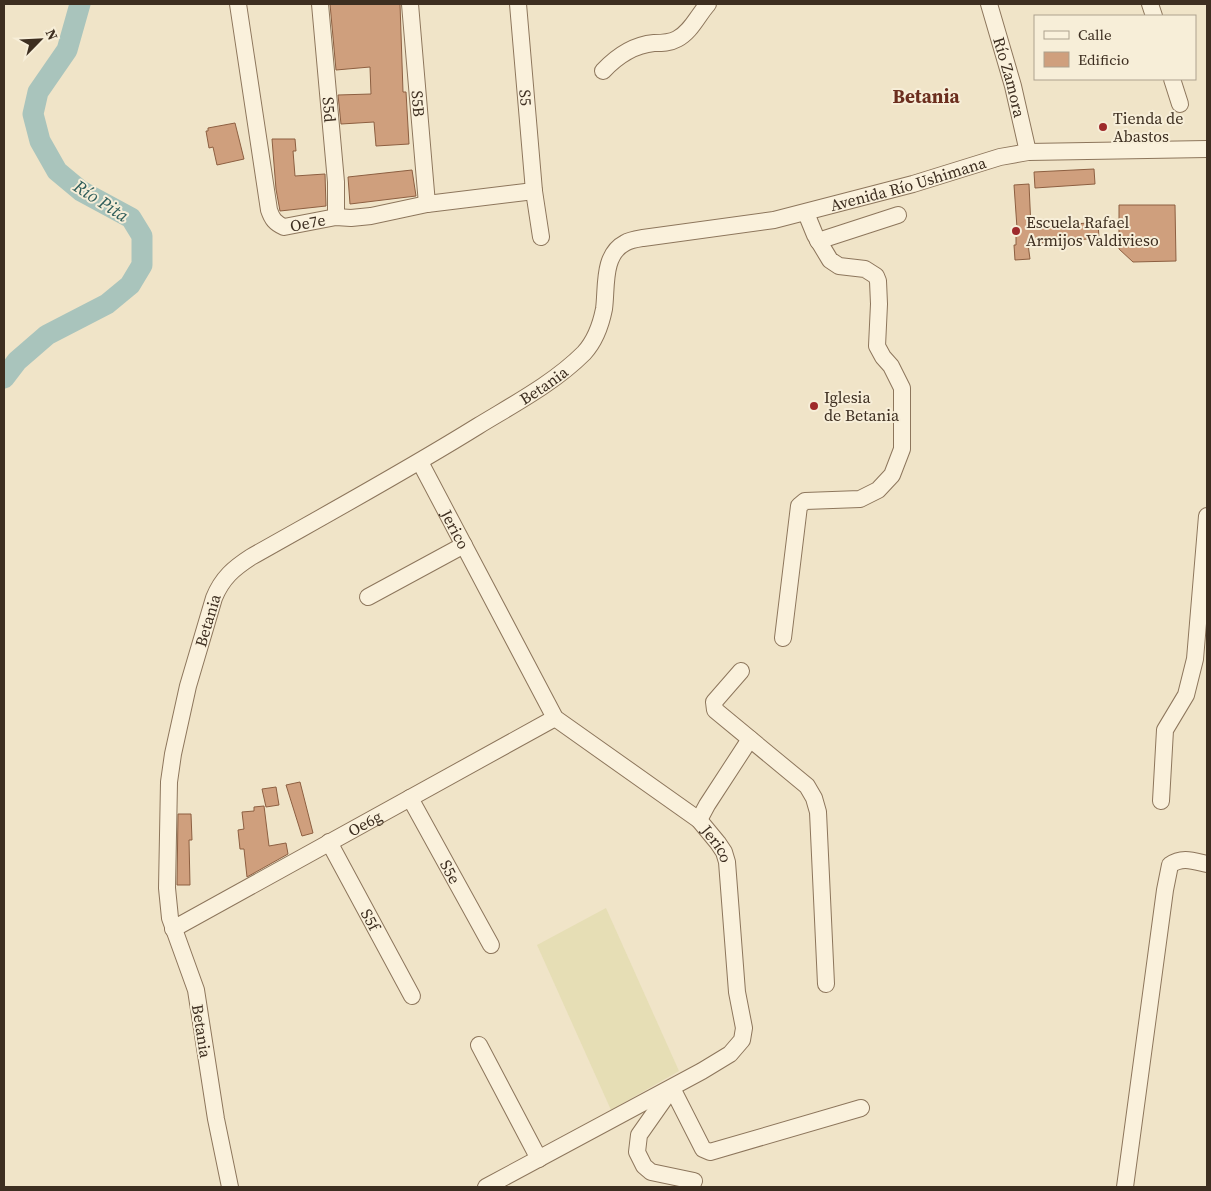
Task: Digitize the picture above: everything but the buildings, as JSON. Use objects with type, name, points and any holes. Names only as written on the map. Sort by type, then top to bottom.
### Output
[{"type":"street","name":"Oe7e","points":[[238,4],[272,220],[284,227],[336,217],[371,216],[427,204],[534,191]]},
{"type":"street","name":"S5d","points":[[320,4],[336,182],[336,217]]},
{"type":"street","name":"S5B","points":[[410,4],[427,204]]},
{"type":"street","name":"S5","points":[[518,4],[534,191],[541,237]]},
{"type":"street","points":[[603,71],[611,62],[628,51],[646,44],[678,39],[687,32],[708,4]]},
{"type":"street","name":"Río Zamora","points":[[990,4],[1013,86],[1028,152]]},
{"type":"street","points":[[1172,80],[1180,104]]},
{"type":"street","name":"Avenida Río Ushimana","points":[[614,252],[624,243],[636,239],[765,222],[806,213],[913,184],[1000,157],[1028,152],[1207,149]]},
{"type":"street","points":[[783,638],[799,506],[806,501],[860,499],[878,490],[892,475],[902,449],[902,388],[892,366],[883,357],[877,346],[879,304],[876,276],[865,268],[834,264],[818,241],[806,213]]},
{"type":"street","points":[[818,241],[898,215]]},
{"type":"street","name":"Betania","points":[[230,1187],[216,1119],[196,990],[187,960],[173,929],[166,888],[172,754],[188,686],[219,585],[232,570],[252,557],[420,462],[536,390],[566,369],[592,343],[601,321],[606,280],[614,252]]},
{"type":"street","name":"Jerico","points":[[420,462],[555,718],[699,820],[724,852],[727,862],[737,992],[744,1033],[742,1040],[730,1054],[672,1088],[486,1187]]},
{"type":"street","points":[[1161,802],[1166,730],[1186,694],[1195,659],[1204,583],[1207,516]]},
{"type":"street","points":[[368,597],[464,545]]},
{"type":"street","points":[[741,671],[714,702],[715,710],[806,786],[814,798],[818,812],[826,984]]},
{"type":"street","name":"Oe6g","points":[[173,929],[555,718]]},
{"type":"street","points":[[699,820],[750,739]]},
{"type":"street","name":"S5e","points":[[410,798],[491,945]]},
{"type":"street","name":"S5f","points":[[329,842],[412,996]]},
{"type":"street","points":[[1125,1187],[1170,865],[1182,860],[1207,864]]},
{"type":"street","points":[[479,1046],[539,1159]]},
{"type":"street","points":[[694,1181],[651,1172],[644,1166],[638,1152],[639,1135],[672,1088],[703,1149],[710,1152],[861,1108]]},
{"type":"shaded area","points":[[606,908],[679,1071],[611,1110],[537,945]]},
{"type":"waterway","name":"Río Pita","points":[[4,378],[17,361],[47,335],[107,304],[130,285],[142,265],[142,236],[131,218],[81,191],[57,171],[40,141],[33,114],[38,92],[67,50],[80,4]]},
{"type":"place","name":"Tienda de Abastos","points":[[1103,127]]},
{"type":"place","name":"Escuela Rafael Armijos Valdivieso","points":[[1016,231]]},
{"type":"place","name":"Iglesia de Betania","points":[[814,406]]},
{"type":"district","name":"Betania","points":[[926,96]]}]
